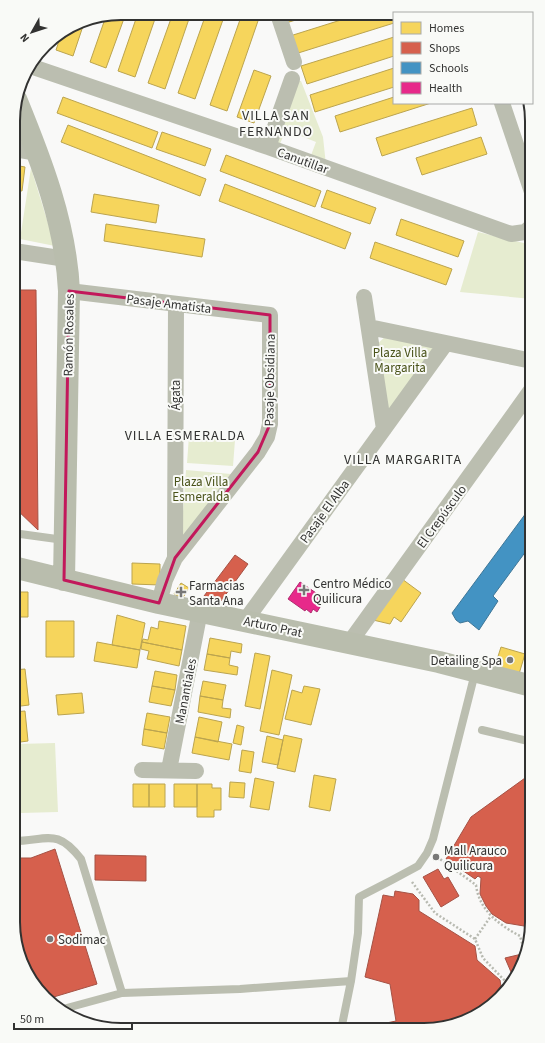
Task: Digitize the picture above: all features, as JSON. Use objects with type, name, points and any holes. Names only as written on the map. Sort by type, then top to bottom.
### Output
[{"type":"street","points":[[280,20],[294,62]]},
{"type":"street","name":"Canutillar","points":[[35,68],[268,147],[511,234],[525,232]]},
{"type":"street","points":[[268,147],[292,79]]},
{"type":"street","points":[[502,104],[525,171]]},
{"type":"street","name":"Ramón Rosales","points":[[21,111],[38,153],[55,208],[66,259],[69,291],[64,580]]},
{"type":"street","points":[[20,151],[38,153]]},
{"type":"street","points":[[20,252],[66,259]]},
{"type":"street","name":"Pasaje Amatista","points":[[69,291],[270,315]]},
{"type":"street","points":[[364,297],[384,429]]},
{"type":"street","name":"Ágata","points":[[175,558],[176,304]]},
{"type":"street","name":"Pasaje Obsidiana","points":[[159,603],[165,580],[175,558],[258,452],[267,437],[270,424],[270,315]]},
{"type":"street","points":[[368,327],[525,360]]},
{"type":"street","name":"Pasaje El Alba","points":[[245,621],[446,343]]},
{"type":"street","name":"El Crepúsculo","points":[[350,642],[525,399]]},
{"type":"street","name":"Arturo Prat","points":[[20,569],[159,603],[350,642],[525,684]]},
{"type":"street","name":"Manantiales","points":[[169,770],[200,611]]},
{"type":"street","points":[[142,770],[196,771]]},
{"type":"lane","points":[[20,534],[64,540]]},
{"type":"lane","points":[[342,1023],[351,981],[358,933],[359,897],[418,866],[427,854],[433,839],[475,672]]},
{"type":"lane","points":[[482,730],[525,740]]},
{"type":"lane","points":[[20,840],[53,837],[64,842],[73,849],[81,859],[122,993]]},
{"type":"lane","points":[[68,1008],[122,993],[240,989],[351,981]]},
{"type":"path","points":[[440,859],[476,886],[477,896],[491,916],[520,936],[522,944]]},
{"type":"path","points":[[413,883],[435,913],[475,939],[484,958],[505,981]]},
{"type":"path","points":[[475,939],[491,916]]},
{"type":"highlighted area","points":[[69,291],[270,315],[270,424],[258,452],[175,558],[159,603],[64,580]]},
{"type":"green space","points":[[299,81],[301,81],[323,137],[326,165],[310,158],[316,142],[286,130],[279,146],[275,145]]},
{"type":"green space","points":[[20,129],[26,143],[20,142]]},
{"type":"green space","points":[[31,168],[55,246],[20,239]]},
{"type":"green space","points":[[478,232],[525,243],[525,298],[460,292]]},
{"type":"green space","name":"Plaza Villa Margarita","points":[[387,335],[436,346],[386,416],[375,346]]},
{"type":"green space","points":[[189,436],[235,440],[233,466],[187,463]]},
{"type":"green space","name":"Plaza Villa Esmeralda","points":[[186,470],[231,474],[181,539]]},
{"type":"green space","points":[[55,743],[58,812],[21,813],[20,744]]},
{"type":"building: Homes","points":[[123,20],[106,68],[90,62],[104,22]]},
{"type":"building: Homes","points":[[136,20],[155,20],[135,77],[118,71]]},
{"type":"building: Homes","points":[[170,20],[189,20],[165,89],[148,83]]},
{"type":"building: Homes","points":[[204,20],[223,20],[195,99],[178,93]]},
{"type":"building: Homes","points":[[240,20],[258,20],[227,111],[210,105]]},
{"type":"building: Homes","points":[[285,20],[296,20],[286,23]]},
{"type":"building: Homes","points":[[341,20],[393,20],[393,23],[295,54],[290,36]]},
{"type":"building: Homes","points":[[82,28],[73,56],[56,50],[59,41],[76,30]]},
{"type":"building: Homes","points":[[393,37],[393,56],[307,84],[301,66]]},
{"type":"building: Homes","points":[[393,68],[393,87],[315,112],[310,95]]},
{"type":"building: Homes","points":[[254,70],[271,76],[254,123],[237,117]]},
{"type":"building: Homes","points":[[63,97],[158,132],[152,148],[57,113]]},
{"type":"building: Homes","points":[[393,97],[393,104],[428,104],[340,132],[335,116]]},
{"type":"building: Homes","points":[[472,108],[477,125],[382,156],[376,138]]},
{"type":"building: Homes","points":[[68,125],[206,179],[200,196],[61,142]]},
{"type":"building: Homes","points":[[162,132],[211,149],[205,166],[156,149]]},
{"type":"building: Homes","points":[[481,137],[487,154],[422,175],[416,158]]},
{"type":"building: Homes","points":[[226,155],[321,191],[315,207],[220,171]]},
{"type":"building: Homes","points":[[20,166],[25,167],[22,191],[20,191]]},
{"type":"building: Homes","points":[[225,184],[351,233],[345,249],[219,201]]},
{"type":"building: Homes","points":[[327,190],[376,208],[370,224],[321,207]]},
{"type":"building: Homes","points":[[94,194],[159,205],[156,223],[91,212]]},
{"type":"building: Homes","points":[[401,219],[464,241],[458,257],[396,235]]},
{"type":"building: Homes","points":[[106,224],[205,239],[202,257],[104,241]]},
{"type":"building: Homes","points":[[375,242],[452,269],[446,285],[370,258]]},
{"type":"building: Homes","points":[[132,563],[160,564],[160,585],[132,584]]},
{"type":"building: Homes","points":[[402,579],[421,593],[401,622],[394,617],[390,624],[373,620]]},
{"type":"building: Homes","points":[[181,583],[189,588],[182,599],[174,594]]},
{"type":"building: Homes","points":[[20,592],[28,592],[28,617],[20,617]]},
{"type":"building: Homes","points":[[117,615],[145,623],[140,650],[112,645]]},
{"type":"building: Homes","points":[[46,621],[74,621],[74,657],[46,657]]},
{"type":"building: Homes","points":[[159,621],[186,626],[182,650],[142,642],[143,639],[148,640],[151,627],[158,629]]},
{"type":"building: Homes","points":[[210,638],[242,644],[241,653],[231,651],[230,658],[207,654]]},
{"type":"building: Homes","points":[[97,642],[140,650],[137,668],[94,661]]},
{"type":"building: Homes","points":[[142,642],[182,650],[179,666],[147,659],[149,651],[141,649]]},
{"type":"building: Homes","name":"Detailing Spa","points":[[501,647],[525,654],[519,674],[495,666]]},
{"type":"building: Homes","points":[[255,653],[270,656],[260,709],[245,706]]},
{"type":"building: Homes","points":[[207,654],[230,658],[229,665],[238,667],[237,675],[204,670]]},
{"type":"building: Homes","points":[[20,669],[25,669],[29,705],[20,706]]},
{"type":"building: Homes","points":[[272,670],[292,675],[279,735],[260,731]]},
{"type":"building: Homes","points":[[155,671],[177,675],[175,690],[152,686]]},
{"type":"building: Homes","points":[[203,681],[226,685],[223,700],[200,696]]},
{"type":"building: Homes","points":[[152,686],[175,690],[171,706],[149,702]]},
{"type":"building: Homes","points":[[304,686],[320,689],[311,725],[285,719],[292,690],[302,693]]},
{"type":"building: Homes","points":[[82,693],[84,713],[58,715],[56,695]]},
{"type":"building: Homes","points":[[200,696],[223,700],[222,708],[231,709],[230,718],[198,712]]},
{"type":"building: Homes","points":[[20,711],[25,711],[28,741],[20,742]]},
{"type":"building: Homes","points":[[147,713],[170,717],[167,733],[144,729]]},
{"type":"building: Homes","points":[[199,717],[222,722],[218,742],[195,737]]},
{"type":"building: Homes","points":[[237,725],[244,727],[241,745],[233,743]]},
{"type":"building: Homes","points":[[144,729],[167,733],[164,749],[142,745]]},
{"type":"building: Homes","points":[[284,735],[302,739],[295,772],[277,768]]},
{"type":"building: Homes","points":[[267,736],[283,740],[278,765],[262,762]]},
{"type":"building: Homes","points":[[195,737],[232,744],[229,760],[192,753]]},
{"type":"building: Homes","points":[[242,750],[254,752],[251,773],[239,771]]},
{"type":"building: Homes","points":[[314,775],[336,779],[330,811],[309,807]]},
{"type":"building: Homes","points":[[255,778],[274,782],[269,810],[250,807]]},
{"type":"building: Homes","points":[[230,782],[245,783],[244,798],[229,797]]},
{"type":"building: Homes","points":[[133,784],[149,784],[149,807],[133,807]]},
{"type":"building: Homes","points":[[149,784],[165,784],[165,807],[149,807]]},
{"type":"building: Homes","points":[[174,784],[197,784],[197,807],[174,807]]},
{"type":"building: Homes","points":[[197,784],[212,784],[212,788],[221,788],[221,810],[214,810],[214,817],[197,817]]},
{"type":"building: Shops","points":[[20,290],[36,290],[38,530],[20,513]]},
{"type":"building: Shops","points":[[235,555],[248,564],[221,601],[204,596]]},
{"type":"building: Shops","points":[[525,778],[525,926],[506,923],[492,914],[480,894],[481,878],[478,876],[475,879],[446,859],[471,817]]},
{"type":"building: Shops","name":"Sodimac","points":[[55,849],[97,984],[53,997],[45,989],[30,967],[25,954],[20,929],[20,858],[31,858]]},
{"type":"building: Shops","points":[[95,855],[146,856],[146,881],[95,880]]},
{"type":"building: Shops","points":[[438,869],[444,879],[448,877],[459,896],[441,907],[423,877]]},
{"type":"building: Shops","points":[[395,891],[413,894],[419,900],[419,911],[475,946],[477,960],[500,980],[501,986],[491,998],[469,1013],[450,1020],[424,1023],[386,1023],[396,1021],[390,984],[365,977],[383,895],[394,897]]},
{"type":"building: Shops","points":[[520,955],[515,967],[511,972],[505,958]]},
{"type":"building: Schools","points":[[525,514],[525,553],[493,596],[498,601],[479,630],[468,621],[460,623],[456,620],[452,613]]},
{"type":"building: Health","name":"Centro Médico Quilicura","points":[[300,582],[325,599],[317,612],[313,609],[311,613],[306,609],[305,611],[288,599]]},
{"type":"place","name":"Centro Médico Quilicura","points":[[304,590]]},
{"type":"place","name":"Farmacias Santa Ana","points":[[181,592]]},
{"type":"place","name":"Detailing Spa","points":[[510,660]]},
{"type":"place","name":"Mall Arauco Quilicura","points":[[436,857]]},
{"type":"place","name":"Sodimac","points":[[50,939]]},
{"type":"district","name":"VILLA SAN FERNANDO","points":[[276,124]]},
{"type":"district","name":"VILLA ESMERALDA","points":[[185,435]]},
{"type":"district","name":"VILLA MARGARITA","points":[[403,459]]}]
